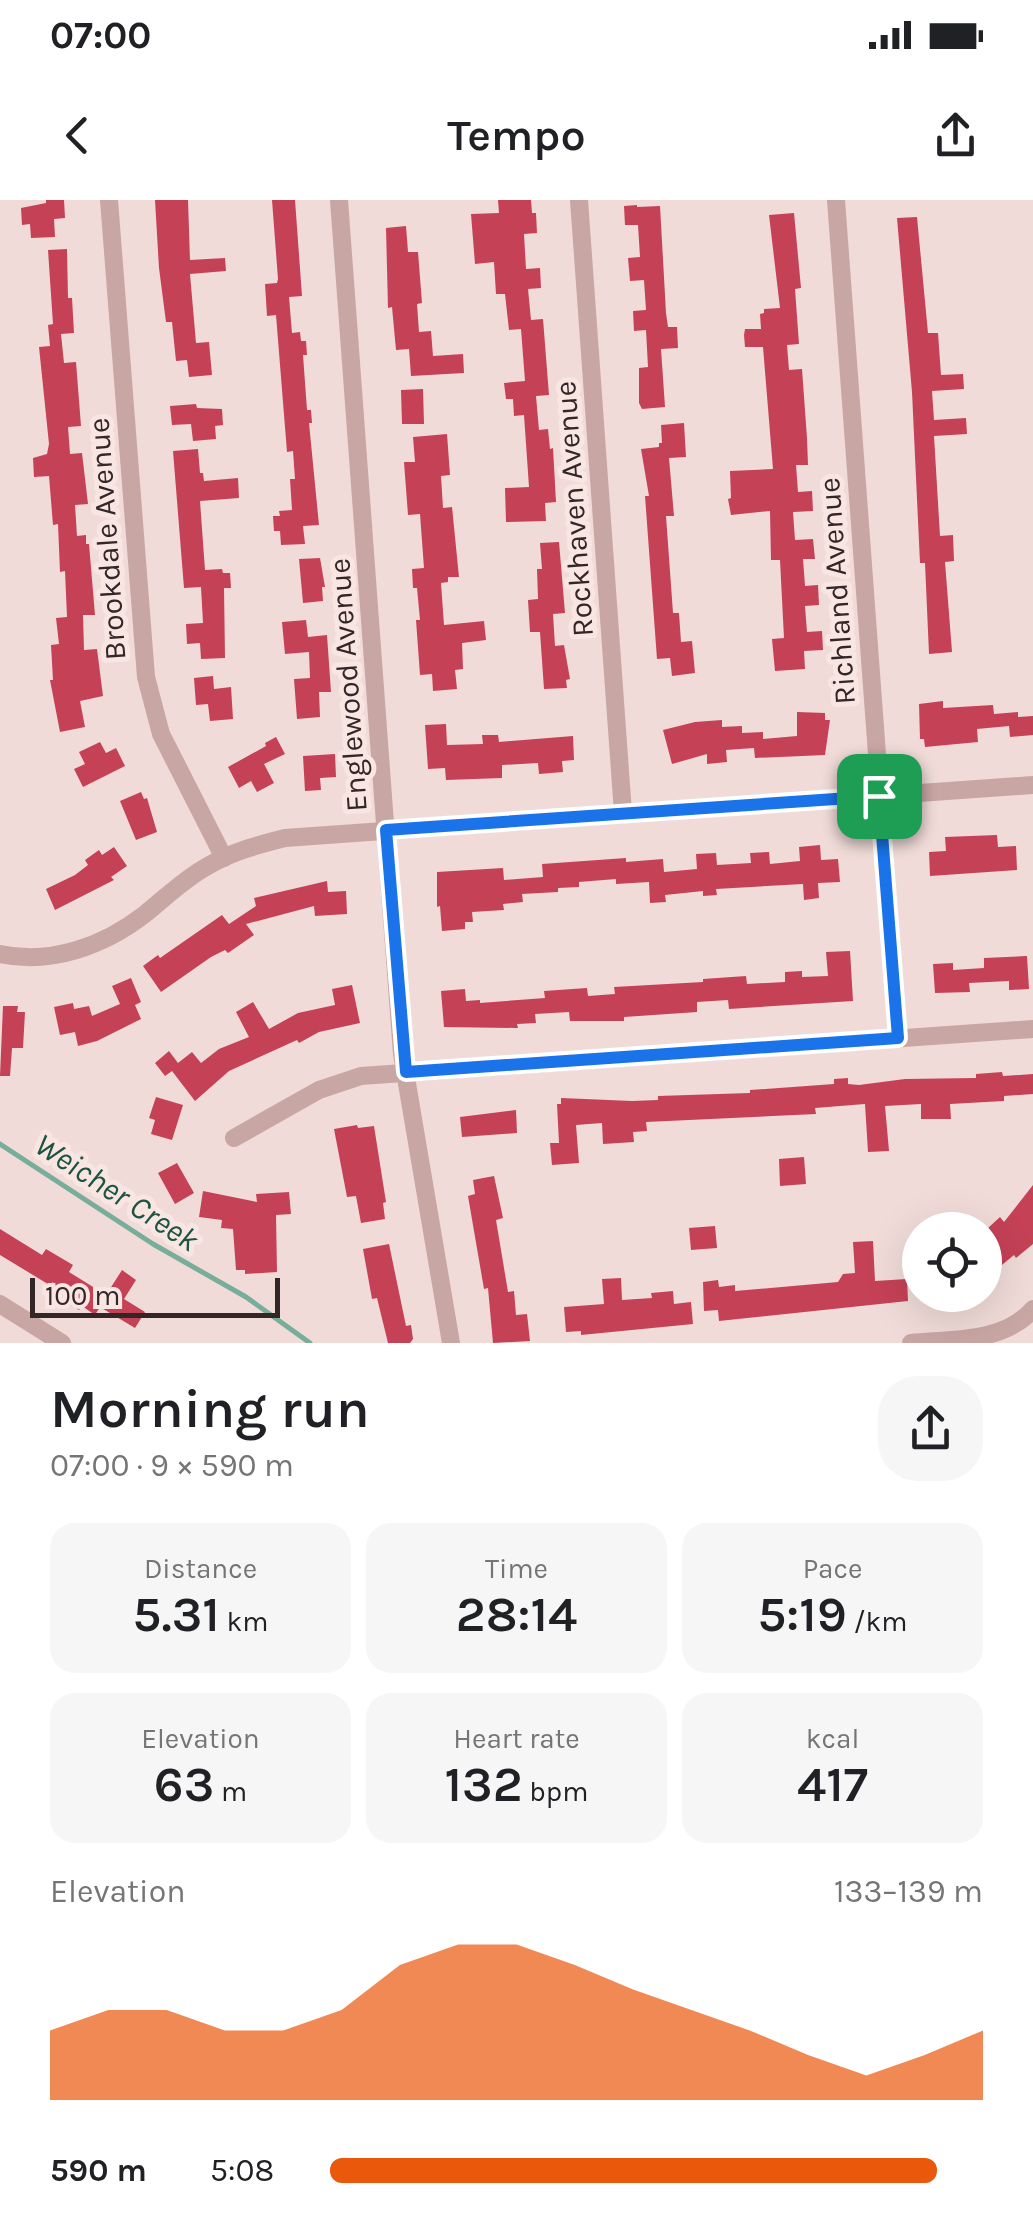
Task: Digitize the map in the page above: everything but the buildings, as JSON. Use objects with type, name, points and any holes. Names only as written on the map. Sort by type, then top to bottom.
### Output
[{"type":"street","name":"Brookdale Avenue","points":[[109,200],[146,677],[162,734],[224,858]]},
{"type":"street","name":"Englewood Avenue","points":[[340,200],[406,1072],[451,1343]]},
{"type":"street","name":"Rockhaven Avenue","points":[[579,200],[623,813]]},
{"type":"street","name":"Richland Avenue","points":[[836,200],[898,1038]]},
{"type":"street","points":[[0,954],[33,958],[83,949],[120,932],[182,882],[224,858],[243,848],[285,838],[1033,785]]},
{"type":"street","points":[[234,1138],[339,1081],[361,1076],[1033,1029]]},
{"type":"street","points":[[0,1304],[62,1343]]},
{"type":"street","points":[[910,1343],[1001,1333],[1016,1326],[1033,1309]]},
{"type":"waterway","name":"Weicher Creek","points":[[0,1144],[153,1244],[246,1297],[310,1343]]},
{"type":"route","points":[[879,796],[898,1038],[406,1072],[386,830],[879,796]]}]
